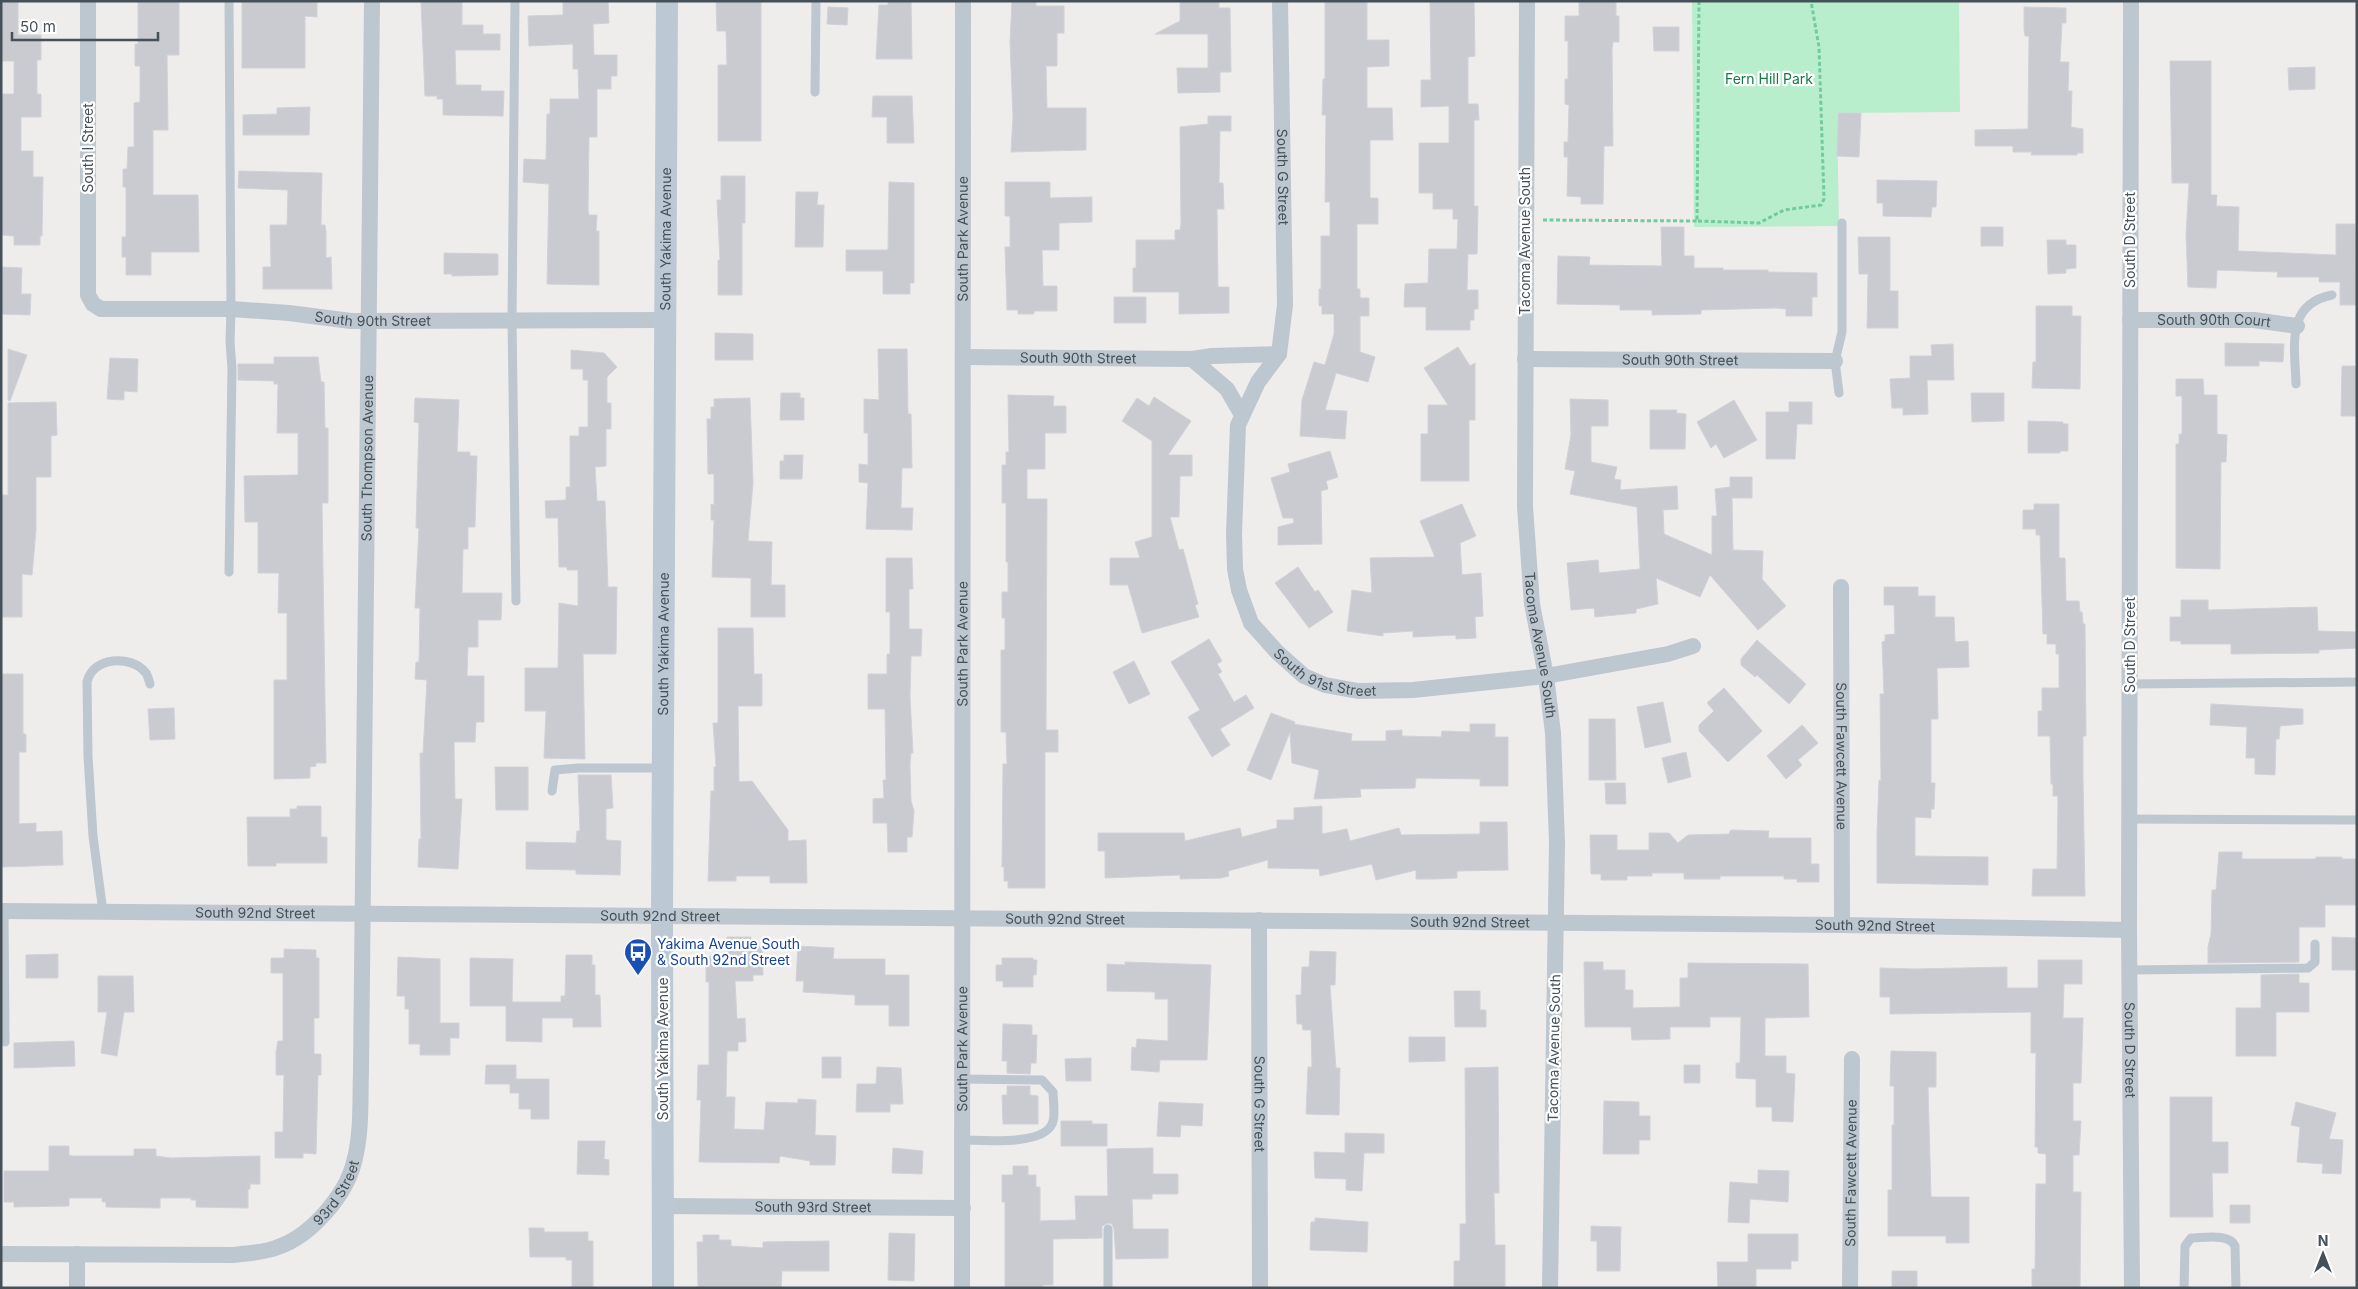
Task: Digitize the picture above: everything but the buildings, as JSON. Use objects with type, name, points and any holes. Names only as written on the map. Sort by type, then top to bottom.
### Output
[{"type":"main road","name":"South Yakima Avenue","points":[[662,1288],[667,1]]},
{"type":"street","name":"South I Street","points":[[88,1],[88,295]]},
{"type":"street","name":"South Thompson Avenue","points":[[362,914],[372,1]]},
{"type":"street","name":"South Park Avenue","points":[[962,1288],[963,1]]},
{"type":"street","name":"South G Street","points":[[1279,354],[1284,305],[1280,1]]},
{"type":"street","name":"Tacoma Avenue South","points":[[1526,1],[1525,507],[1528,569],[1532,604],[1546,676],[1553,733],[1556,780],[1556,922],[1550,1288]]},
{"type":"street","name":"South D Street","points":[[2130,1],[2129,970],[2132,1288]]},
{"type":"street","name":"South 90th Street","points":[[88,295],[93,304],[101,308],[232,309],[289,313],[344,321],[665,320]]},
{"type":"street","name":"South 90th Court","points":[[2130,320],[2254,320],[2296,326]]},
{"type":"street","name":"South 90th Street","points":[[963,357],[1192,359],[1212,356],[1279,354]]},
{"type":"street","name":"South 91st Street","points":[[1279,354],[1258,382],[1242,415],[1236,438],[1235,569],[1251,623],[1277,652],[1304,676],[1325,686],[1358,691],[1413,690],[1546,676],[1668,654],[1693,646]]},
{"type":"street","points":[[1192,359],[1227,389],[1242,415]]},
{"type":"street","name":"South 90th Street","points":[[1525,359],[1835,361]]},
{"type":"street","name":"South Fawcett Avenue","points":[[1841,588],[1842,925]]},
{"type":"street","name":"South 92nd Street","points":[[2,911],[1556,922],[2129,930]]},
{"type":"street","name":"93rd Street","points":[[77,1254],[233,1255],[258,1252],[279,1247],[302,1233],[336,1200],[347,1182],[355,1161],[359,1134],[362,914]]},
{"type":"street","name":"South G Street","points":[[1259,920],[1260,1288]]},
{"type":"street","name":"South Fawcett Avenue","points":[[1850,1288],[1852,1059]]},
{"type":"street","name":"South 93rd Street","points":[[663,1206],[963,1208]]},
{"type":"street","points":[[1,1254],[77,1254],[77,1288]]},
{"type":"lane","points":[[229,1],[232,309],[230,572]]},
{"type":"lane","points":[[515,1],[512,320],[516,601]]},
{"type":"lane","points":[[815,92],[816,1]]},
{"type":"lane","points":[[1839,393],[1835,361],[1842,332],[1842,223]]},
{"type":"lane","points":[[2296,384],[2296,326],[2300,314],[2309,303],[2332,295]]},
{"type":"lane","points":[[102,912],[90,797],[88,747],[89,673],[97,665],[113,661],[130,662],[147,674],[150,684]]},
{"type":"lane","points":[[2130,684],[2357,682]]},
{"type":"lane","points":[[552,791],[555,770],[579,768],[663,768]]},
{"type":"lane","points":[[2129,819],[2357,820]]},
{"type":"lane","points":[[2,911],[5,1042]]},
{"type":"lane","points":[[2129,970],[2308,968],[2315,962],[2315,944]]},
{"type":"lane","points":[[962,1079],[1042,1080],[1053,1092],[1053,1122],[1048,1131],[1033,1138],[962,1140]]},
{"type":"lane","points":[[1108,1229],[1108,1288]]},
{"type":"lane","points":[[2184,1288],[2185,1246],[2191,1238],[2226,1238],[2233,1241],[2235,1246],[2236,1288]]},
{"type":"path","points":[[1697,221],[1699,1]]},
{"type":"path","points":[[1526,220],[1760,223],[1784,210],[1821,205],[1824,193],[1819,46],[1811,1]]},
{"type":"green space","name":"Fern Hill Park","points":[[1692,1],[1959,1],[1960,112],[1837,113],[1839,226],[1694,227]]},
{"type":"place","name":"Yakima Avenue South & South 92nd Street","points":[[638,976]]}]
